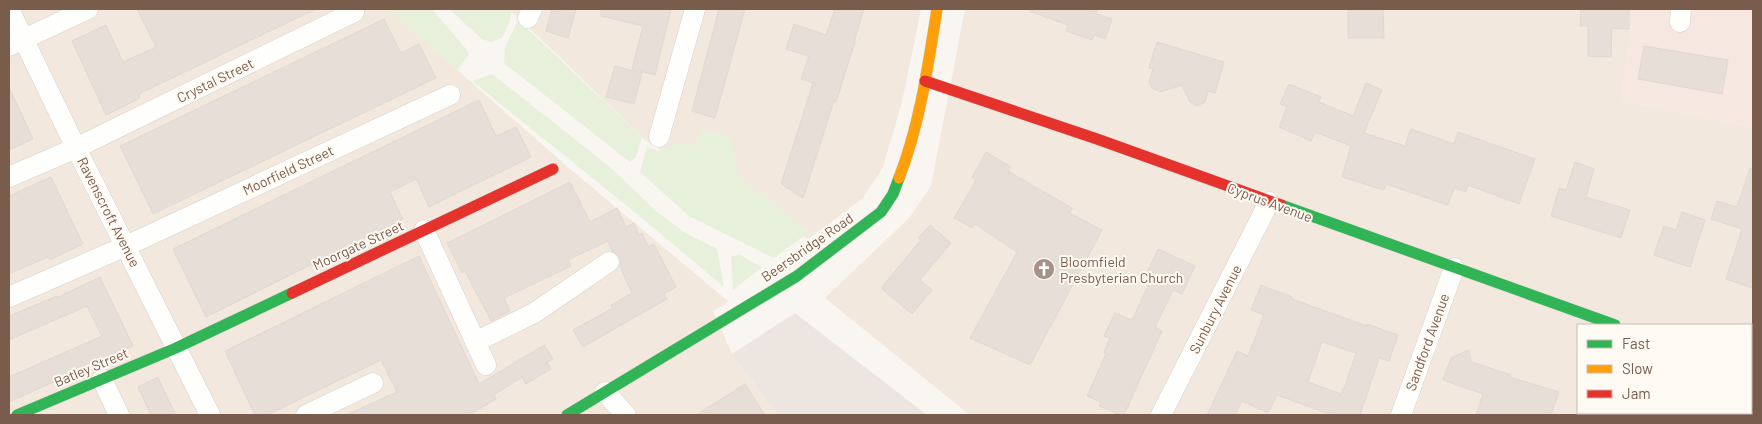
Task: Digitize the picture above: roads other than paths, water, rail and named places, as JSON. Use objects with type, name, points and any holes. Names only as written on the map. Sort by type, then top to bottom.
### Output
[{"type":"street","name":"Ravenscroft Avenue","points":[[9,9],[16,43],[76,148],[210,415]]},
{"type":"street","points":[[16,43],[88,9]]},
{"type":"street","points":[[659,137],[695,9]]},
{"type":"street","name":"Beersbridge Road","points":[[567,415],[797,276],[881,212],[893,194],[908,154],[925,80],[937,9]]},
{"type":"street","name":"Crystal Street","points":[[9,177],[76,148],[354,12]]},
{"type":"street","name":"Cyprus Avenue","points":[[925,80],[1612,324]]},
{"type":"street","name":"Moorfield Street","points":[[9,297],[126,246],[450,95]]},
{"type":"street","name":"Moorgate Street","points":[[176,348],[553,169]]},
{"type":"street","name":"Sunbury Avenue","points":[[1161,415],[1269,202]]},
{"type":"street","points":[[424,230],[486,365]]},
{"type":"street","points":[[475,342],[534,313],[609,262]]},
{"type":"street","name":"Sandford Avenue","points":[[1401,415],[1454,268]]},
{"type":"street","name":"Batley Street","points":[[17,415],[176,348]]},
{"type":"street","points":[[102,379],[119,415]]},
{"type":"street","points":[[306,415],[373,383]]},
{"type":"street","points":[[605,392],[626,415]]},
{"type":"place","name":"Bloomfield Presbyterian Church","points":[[1044,269]]}]
